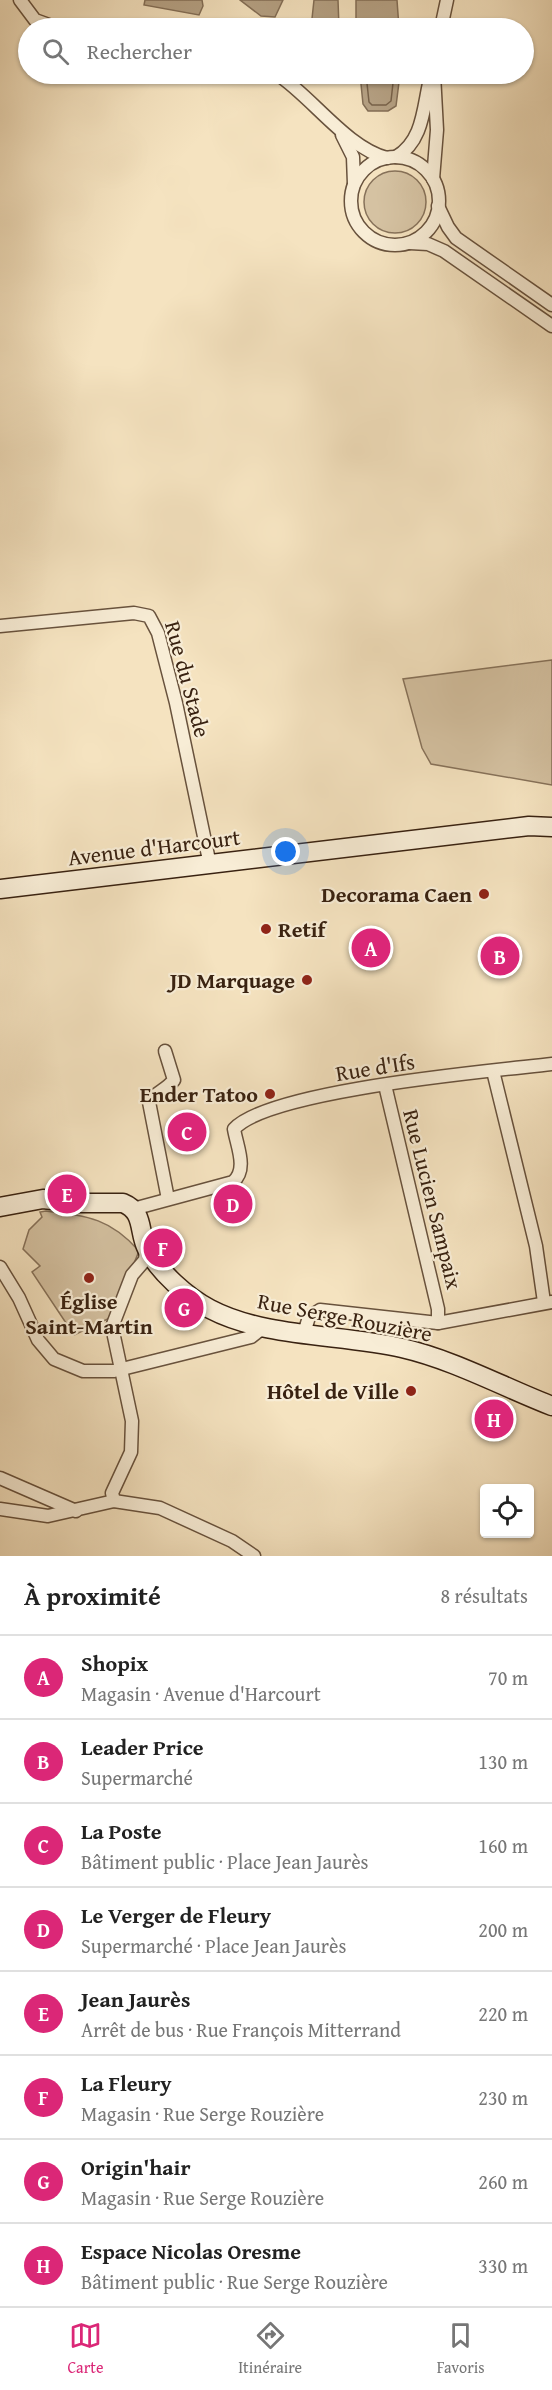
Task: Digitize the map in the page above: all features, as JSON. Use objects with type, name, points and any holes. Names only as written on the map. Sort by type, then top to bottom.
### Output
[{"type":"street","points":[[20,0],[34,18]]},
{"type":"street","points":[[443,18],[447,0]]},
{"type":"street","points":[[290,84],[308,98],[339,129],[370,153],[413,161],[433,179]]},
{"type":"street","points":[[354,184],[364,170],[408,149],[416,139],[430,84]]},
{"type":"street","points":[[434,84],[437,130],[433,179],[438,206],[448,227],[456,238],[552,304]]},
{"type":"street","points":[[339,129],[353,157],[352,209],[363,231],[374,240],[387,244],[428,244],[444,251],[552,326]]},
{"type":"street","points":[[409,243],[427,231],[438,206]]},
{"type":"street","name":"Rue du Stade","points":[[0,626],[134,613],[149,616],[158,633],[210,864]]},
{"type":"street","name":"Avenue d'Harcourt","points":[[529,826],[552,818]]},
{"type":"street","name":"Avenue d'Harcourt","points":[[0,889],[529,826],[552,827]]},
{"type":"street","points":[[133,1209],[168,1199],[149,1102],[155,1094],[167,1089],[174,1080],[165,1051]]},
{"type":"street","name":"Rue d'Ifs","points":[[168,1199],[233,1182],[240,1176],[242,1168],[234,1129],[243,1120],[309,1100],[385,1085],[552,1064]]},
{"type":"street","points":[[304,1332],[309,1317],[320,1310],[438,1323],[548,1302],[494,1071]]},
{"type":"street","name":"Rue Lucien Sampaix","points":[[385,1085],[438,1309],[438,1323]]},
{"type":"street","points":[[0,1207],[43,1199],[78,1203],[117,1202],[133,1209],[139,1216],[146,1248],[145,1260],[132,1275],[112,1327],[132,1421],[131,1452],[112,1493],[114,1501]]},
{"type":"street","name":"Rue Serge Rouzière","points":[[146,1248],[168,1274],[197,1300],[220,1314],[265,1326],[410,1350],[552,1406]]},
{"type":"street","points":[[0,1268],[19,1298],[38,1340],[54,1359],[83,1371],[121,1369],[251,1337],[265,1326]]},
{"type":"street","points":[[0,1478],[76,1510]]},
{"type":"street","points":[[0,1509],[48,1516],[114,1501],[160,1508],[232,1541],[254,1556]]},
{"type":"shaded area","points":[[389,171],[401,171],[417,180],[424,190],[426,202],[424,214],[417,224],[401,233],[389,233],[378,228],[369,219],[364,208],[364,196],[369,185],[378,176]]},
{"type":"shaded area","points":[[552,660],[552,785],[431,764],[422,748],[403,679]]},
{"type":"shaded area","points":[[46,1211],[97,1220],[118,1232],[139,1251],[112,1317],[74,1335],[32,1272],[40,1266],[23,1249],[29,1230],[42,1217],[40,1212]]},
{"type":"water","points":[[145,0],[202,0],[203,6],[199,15],[144,5]]},
{"type":"water","points":[[240,0],[283,0],[275,17],[261,16]]},
{"type":"water","points":[[314,0],[338,0],[339,18],[312,18]]},
{"type":"water","points":[[356,0],[397,0],[398,18],[356,18]]},
{"type":"water","points":[[361,84],[399,84],[396,106],[388,111],[368,111],[363,104]]},
{"type":"place","name":"Decorama Caen","points":[[484,894]]},
{"type":"place","name":"Retif","points":[[266,929]]},
{"type":"place","name":"Shopix","points":[[371,948]]},
{"type":"place","name":"Leader Price","points":[[500,956]]},
{"type":"place","name":"JD Marquage","points":[[307,980]]},
{"type":"place","name":"Ender Tatoo","points":[[270,1094]]},
{"type":"place","name":"La Poste","points":[[187,1132]]},
{"type":"place","name":"Jean Jaurès","points":[[67,1194]]},
{"type":"place","name":"Le Verger de Fleury","points":[[233,1204]]},
{"type":"place","name":"La Fleury","points":[[163,1248]]},
{"type":"place","name":"Église Saint-Martin","points":[[89,1278]]},
{"type":"place","name":"Origin'hair","points":[[184,1308]]},
{"type":"place","name":"Hôtel de Ville","points":[[411,1391]]},
{"type":"place","name":"Espace Nicolas Oresme","points":[[494,1419]]}]
